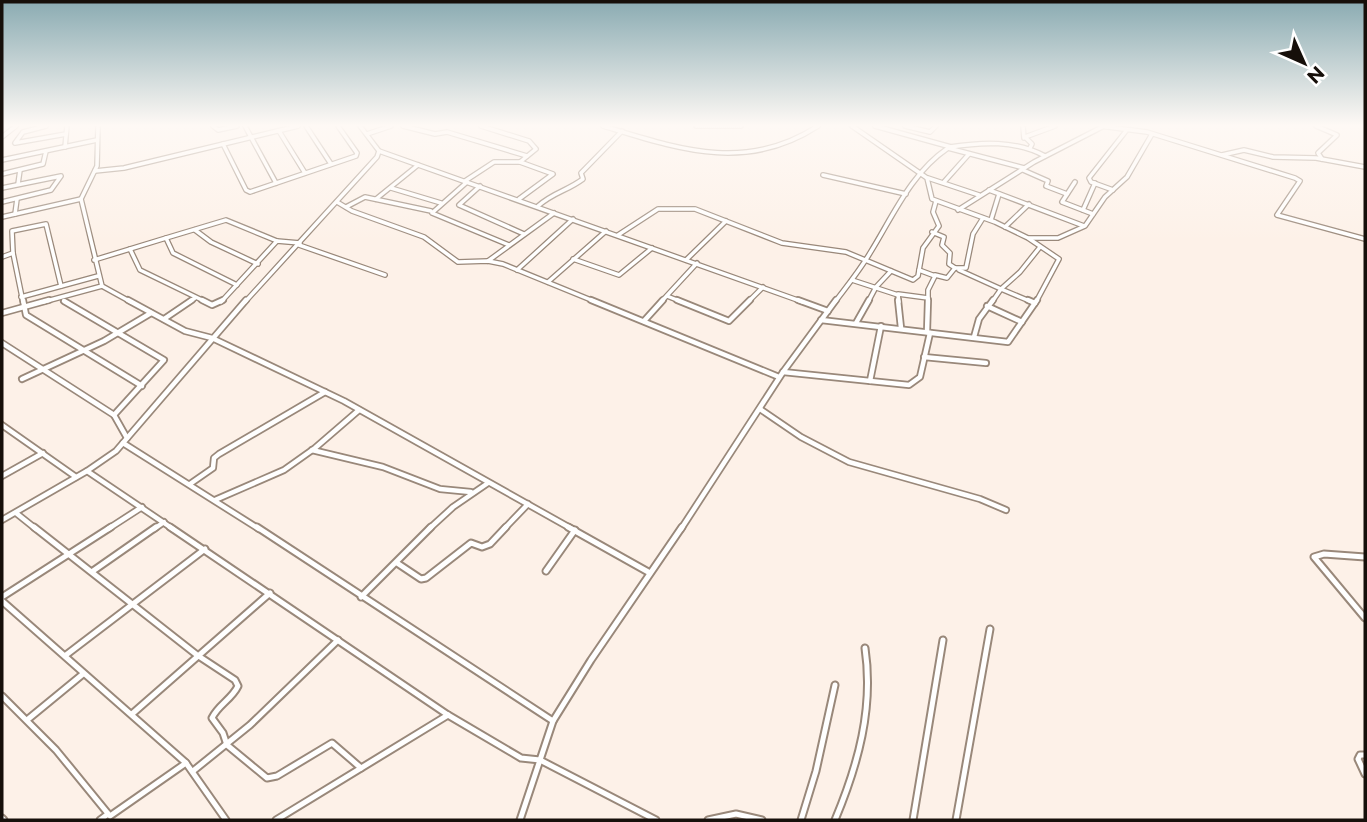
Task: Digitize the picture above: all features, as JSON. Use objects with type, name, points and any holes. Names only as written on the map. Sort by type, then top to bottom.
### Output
[{"type":"street","points":[[2,174],[39,164]]},
{"type":"street","points":[[98,164],[80,199],[102,286],[185,331],[212,338],[326,392],[650,573]]},
{"type":"street","points":[[95,171],[139,164]]},
{"type":"street","points":[[233,164],[247,191],[330,164]]},
{"type":"street","points":[[266,164],[276,183]]},
{"type":"street","points":[[300,164],[305,173]]},
{"type":"street","points":[[2,520],[109,457],[212,338],[371,164]]},
{"type":"street","points":[[375,199],[419,164]]},
{"type":"street","points":[[420,164],[828,311]]},
{"type":"street","points":[[431,211],[491,164]]},
{"type":"street","points":[[519,199],[553,174],[526,164]]},
{"type":"street","points":[[538,206],[554,192],[567,191],[583,179],[582,173],[587,164]]},
{"type":"street","points":[[907,164],[927,178],[980,195]]},
{"type":"street","points":[[520,820],[552,721],[781,374],[852,280],[926,164]]},
{"type":"street","points":[[944,182],[960,164]]},
{"type":"street","points":[[1006,164],[1048,181],[1046,186],[1067,194]]},
{"type":"street","points":[[957,210],[1031,164]]},
{"type":"street","points":[[1102,164],[1089,178],[1113,190]]},
{"type":"street","points":[[1028,238],[1051,240],[1085,226],[1135,164]]},
{"type":"street","points":[[1250,164],[1299,180],[1277,213],[1278,216],[1365,239]]},
{"type":"street","points":[[18,184],[20,170]]},
{"type":"street","points":[[823,175],[906,194]]},
{"type":"street","points":[[2,188],[61,176],[52,190],[2,202]]},
{"type":"street","points":[[820,320],[1008,342],[1035,303],[1059,259],[1028,238],[1005,227],[936,201],[930,196],[927,178]]},
{"type":"street","points":[[1075,183],[1063,203],[1093,214]]},
{"type":"street","points":[[1083,210],[1095,183]]},
{"type":"street","points":[[480,186],[459,205],[524,234]]},
{"type":"street","points":[[390,188],[441,203]]},
{"type":"street","points":[[989,190],[1085,226]]},
{"type":"street","points":[[990,220],[999,194]]},
{"type":"street","points":[[345,207],[363,197],[431,211],[509,245]]},
{"type":"street","points":[[15,214],[17,199]]},
{"type":"street","points":[[2,217],[80,199]]},
{"type":"street","points":[[618,235],[660,209],[695,209],[782,243],[842,251],[913,280],[918,277],[925,240],[939,226],[933,212],[936,201]]},
{"type":"street","points":[[337,202],[424,237],[458,262],[488,261],[517,270],[781,374],[914,383],[920,377],[925,357],[929,288],[935,275]]},
{"type":"street","points":[[1005,227],[1029,204]]},
{"type":"street","points":[[488,261],[554,212]]},
{"type":"street","points":[[919,270],[947,278],[968,264],[973,234],[983,218]]},
{"type":"street","points":[[517,270],[573,219]]},
{"type":"street","points":[[94,260],[229,221],[277,241],[299,244],[385,275]]},
{"type":"street","points":[[686,260],[726,221]]},
{"type":"street","points":[[61,286],[45,223],[12,232],[13,253],[26,315],[142,386]]},
{"type":"street","points":[[195,230],[211,243],[258,264]]},
{"type":"street","points":[[548,282],[606,231]]},
{"type":"street","points":[[932,232],[944,237],[942,245],[950,253],[949,264],[1035,303]]},
{"type":"street","points":[[166,238],[173,253],[238,285]]},
{"type":"street","points":[[130,249],[140,270],[210,305],[216,304],[238,285],[277,241]]},
{"type":"street","points":[[974,337],[978,321],[987,306],[1040,247]]},
{"type":"street","points":[[573,259],[619,275],[652,248]]},
{"type":"street","points":[[2,257],[13,253]]},
{"type":"street","points":[[644,321],[697,263]]},
{"type":"street","points":[[856,323],[876,287],[891,271]]},
{"type":"street","points":[[21,297],[98,276]]},
{"type":"street","points":[[852,280],[897,294],[928,298]]},
{"type":"street","points":[[2,313],[102,286]]},
{"type":"street","points":[[667,296],[729,321],[763,287]]},
{"type":"street","points":[[897,294],[901,328]]},
{"type":"street","points":[[164,319],[196,298]]},
{"type":"street","points":[[64,302],[164,360],[114,415]]},
{"type":"street","points":[[987,306],[1022,322]]},
{"type":"street","points":[[22,379],[120,333],[152,313]]},
{"type":"street","points":[[870,381],[881,326]]},
{"type":"street","points":[[2,343],[114,415],[125,440],[552,721]]},
{"type":"street","points":[[925,357],[986,363]]},
{"type":"street","points":[[190,484],[213,468],[214,458],[219,454],[326,392]]},
{"type":"street","points":[[760,409],[822,449],[849,462],[980,499],[1006,510]]},
{"type":"street","points":[[215,500],[274,475],[312,450],[359,410]]},
{"type":"street","points":[[2,425],[76,477]]},
{"type":"street","points":[[312,450],[383,467],[440,489],[472,492]]},
{"type":"street","points":[[2,475],[43,453]]},
{"type":"street","points":[[87,471],[448,715],[521,758],[540,760],[656,820]]},
{"type":"street","points":[[361,597],[422,535],[472,492],[489,482]]},
{"type":"street","points":[[397,562],[425,579],[471,544],[482,547],[488,545],[528,504]]},
{"type":"street","points":[[142,507],[2,599],[186,763],[226,820]]},
{"type":"street","points":[[16,513],[197,655],[237,682],[236,692],[212,716],[227,745],[269,778],[332,743],[361,768]]},
{"type":"street","points":[[93,571],[164,522]]},
{"type":"street","points":[[546,571],[575,530]]},
{"type":"street","points":[[66,655],[132,602],[205,549]]},
{"type":"street","points":[[1365,557],[1324,554],[1315,556],[1314,559],[1365,618]]},
{"type":"street","points":[[132,714],[271,593]]},
{"type":"street","points":[[956,820],[990,629]]},
{"type":"street","points":[[193,771],[227,745],[338,640]]},
{"type":"street","points":[[913,820],[943,640]]},
{"type":"street","points":[[835,820],[850,781],[867,710],[869,677],[865,648]]},
{"type":"street","points":[[27,720],[83,674]]},
{"type":"street","points":[[801,820],[816,771],[835,685]]},
{"type":"street","points":[[2,696],[56,750],[110,816],[119,813],[186,763]]},
{"type":"street","points":[[276,820],[448,715]]},
{"type":"street","points":[[1365,755],[1360,755],[1358,759],[1365,774]]},
{"type":"street","points":[[100,820],[108,814]]},
{"type":"street","points":[[708,820],[736,814],[762,820]]}]
